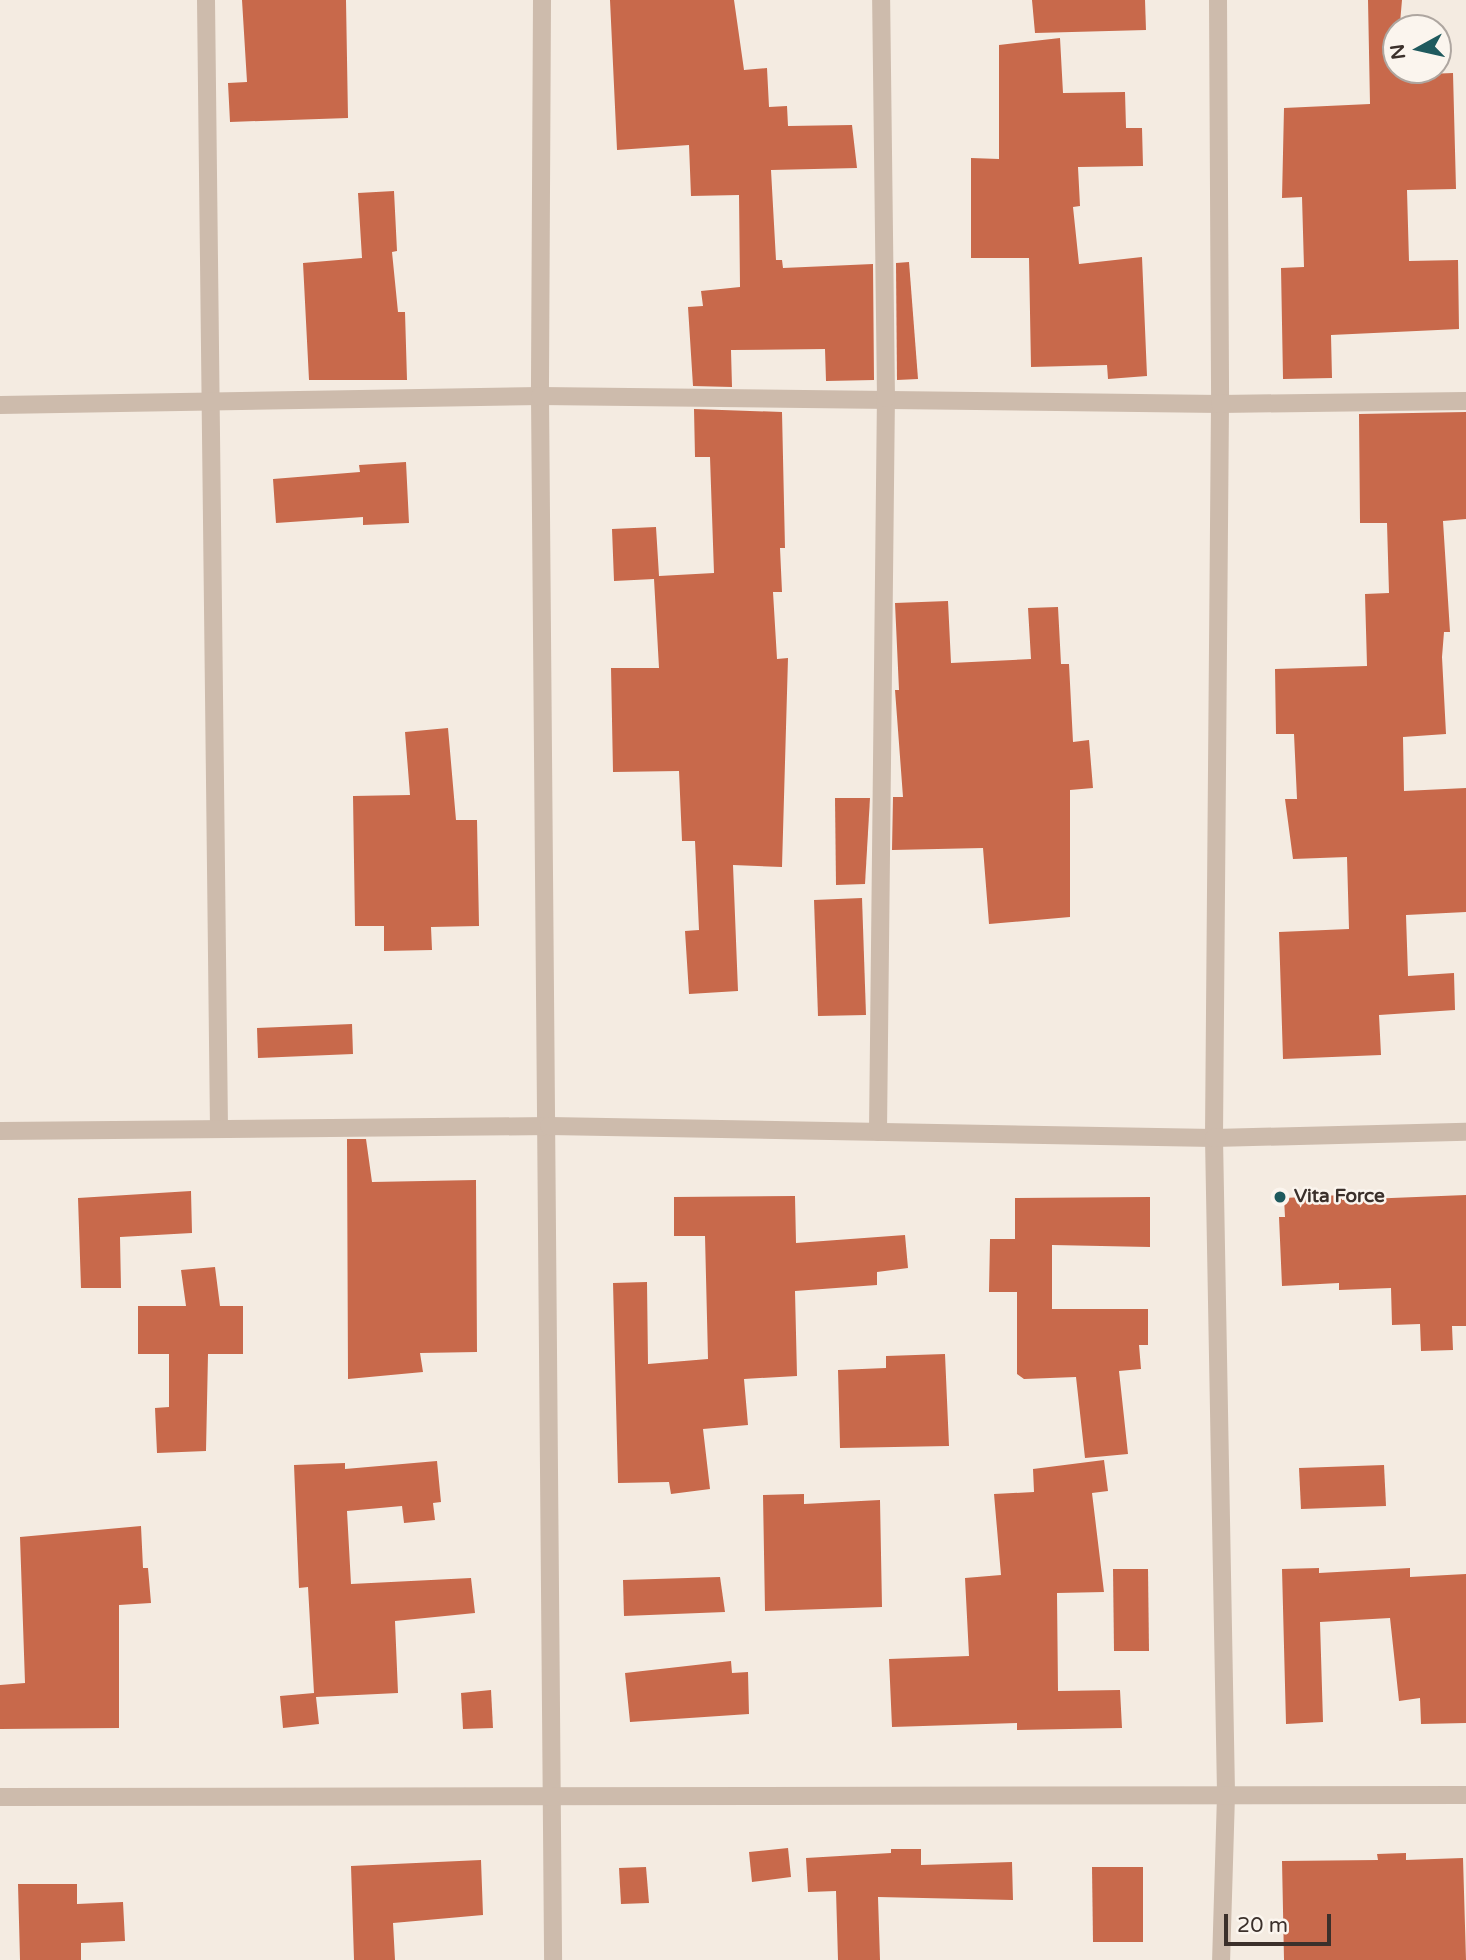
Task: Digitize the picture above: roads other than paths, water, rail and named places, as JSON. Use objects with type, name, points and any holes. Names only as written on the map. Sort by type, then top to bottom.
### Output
[{"type":"street","points":[[206,0],[219,1128]]},
{"type":"street","points":[[541,0],[540,396],[549,1126],[554,1960]]},
{"type":"street","points":[[878,1132],[886,398],[881,0]]},
{"type":"street","points":[[1218,0],[1220,404],[1214,1138],[1226,1795],[1221,1960]]},
{"type":"street","points":[[0,405],[540,396],[1220,404],[1466,401]]},
{"type":"street","points":[[0,1131],[549,1126],[1214,1138],[1466,1132]]},
{"type":"street","points":[[0,1797],[1466,1795]]},
{"type":"place","name":"Vita Force","points":[[1280,1197]]}]
